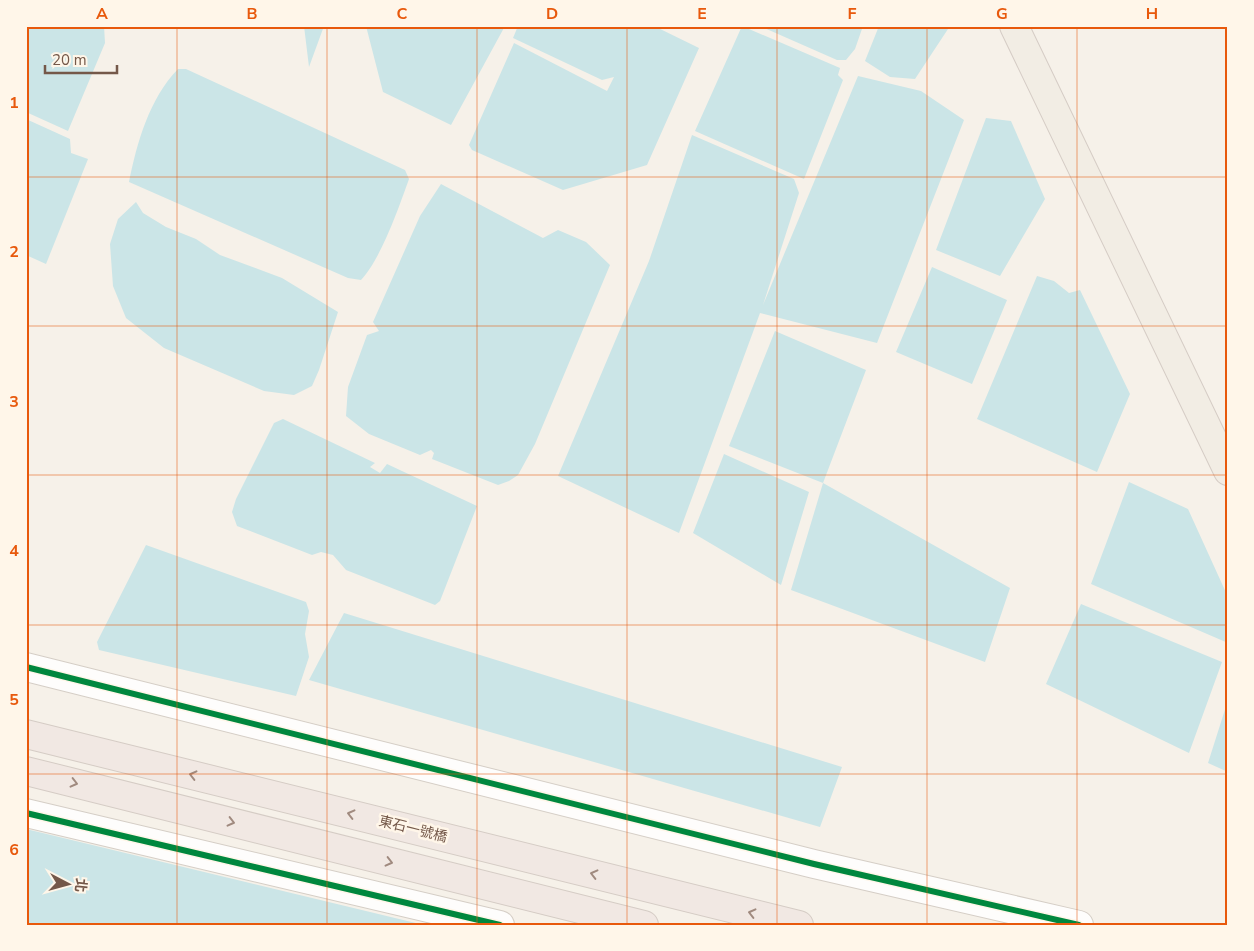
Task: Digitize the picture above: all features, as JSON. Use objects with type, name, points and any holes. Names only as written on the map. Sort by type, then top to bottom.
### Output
[{"type":"highway","name":"東石一號橋","points":[[26,734],[799,925]]},
{"type":"highway","points":[[26,771],[644,925]]},
{"type":"main road","points":[[1014,26],[1228,471]]},
{"type":"street","points":[[26,667],[814,864],[1079,925]]},
{"type":"street","points":[[26,812],[500,925]]},
{"type":"water","points":[[26,26],[104,26],[105,43],[68,131],[26,112]]},
{"type":"water","points":[[304,26],[324,26],[309,67]]},
{"type":"water","points":[[366,26],[505,26],[451,125],[383,92]]},
{"type":"water","points":[[518,26],[654,26],[699,48],[647,165],[563,190],[472,150],[469,145],[514,43],[607,91],[614,77],[602,80],[513,38]]},
{"type":"water","points":[[742,26],[840,68],[838,75],[843,80],[804,179],[695,131]]},
{"type":"water","points":[[760,26],[863,26],[855,49],[846,60],[837,60]]},
{"type":"water","points":[[879,26],[950,26],[915,79],[890,77],[865,61]]},
{"type":"water","points":[[178,69],[186,69],[405,170],[409,179],[395,218],[376,259],[361,280],[348,278],[129,182],[140,137],[152,108],[159,94]]},
{"type":"water","points":[[858,76],[921,91],[964,120],[877,343],[760,313],[679,533],[558,476],[649,261],[692,135],[794,179],[799,193],[763,305]]},
{"type":"water","points":[[986,118],[1011,121],[1045,199],[1000,276],[936,250]]},
{"type":"water","points":[[26,119],[70,139],[71,153],[88,159],[46,264],[26,255]]},
{"type":"water","points":[[441,184],[543,238],[558,230],[586,242],[610,265],[535,444],[518,475],[498,485],[432,459],[434,453],[431,450],[420,455],[369,434],[346,416],[348,387],[367,335],[379,331],[373,322],[420,216]]},
{"type":"water","points":[[136,202],[143,213],[166,227],[196,239],[220,255],[282,278],[338,312],[312,386],[294,395],[264,391],[164,348],[126,318],[113,286],[110,244],[118,219]]},
{"type":"water","points":[[932,267],[1007,300],[972,384],[896,352]]},
{"type":"water","points":[[1037,276],[1054,281],[1069,293],[1080,290],[1130,394],[1097,472],[977,419]]},
{"type":"water","points":[[775,331],[866,370],[823,483],[729,446]]},
{"type":"water","points":[[283,419],[375,463],[370,467],[380,473],[387,464],[477,506],[440,601],[435,605],[346,570],[333,555],[321,552],[312,555],[237,526],[232,512],[236,499],[274,423]]},
{"type":"water","points":[[724,454],[809,492],[781,585],[693,533]]},
{"type":"water","points":[[1129,482],[1188,509],[1228,597],[1228,643],[1091,584]]},
{"type":"water","points":[[823,483],[1010,588],[985,662],[791,590]]},
{"type":"water","points":[[146,545],[306,602],[309,611],[305,634],[309,657],[296,696],[99,650],[97,642]]},
{"type":"water","points":[[1081,604],[1222,662],[1189,753],[1046,684]]},
{"type":"water","points":[[344,613],[842,767],[820,827],[309,680]]},
{"type":"water","points":[[1228,700],[1228,772],[1208,763]]},
{"type":"water","points":[[26,829],[424,925],[26,925]]},
{"type":"cycle path","points":[[26,667],[814,864],[1079,925]]},
{"type":"cycle path","points":[[26,813],[500,925]]}]
